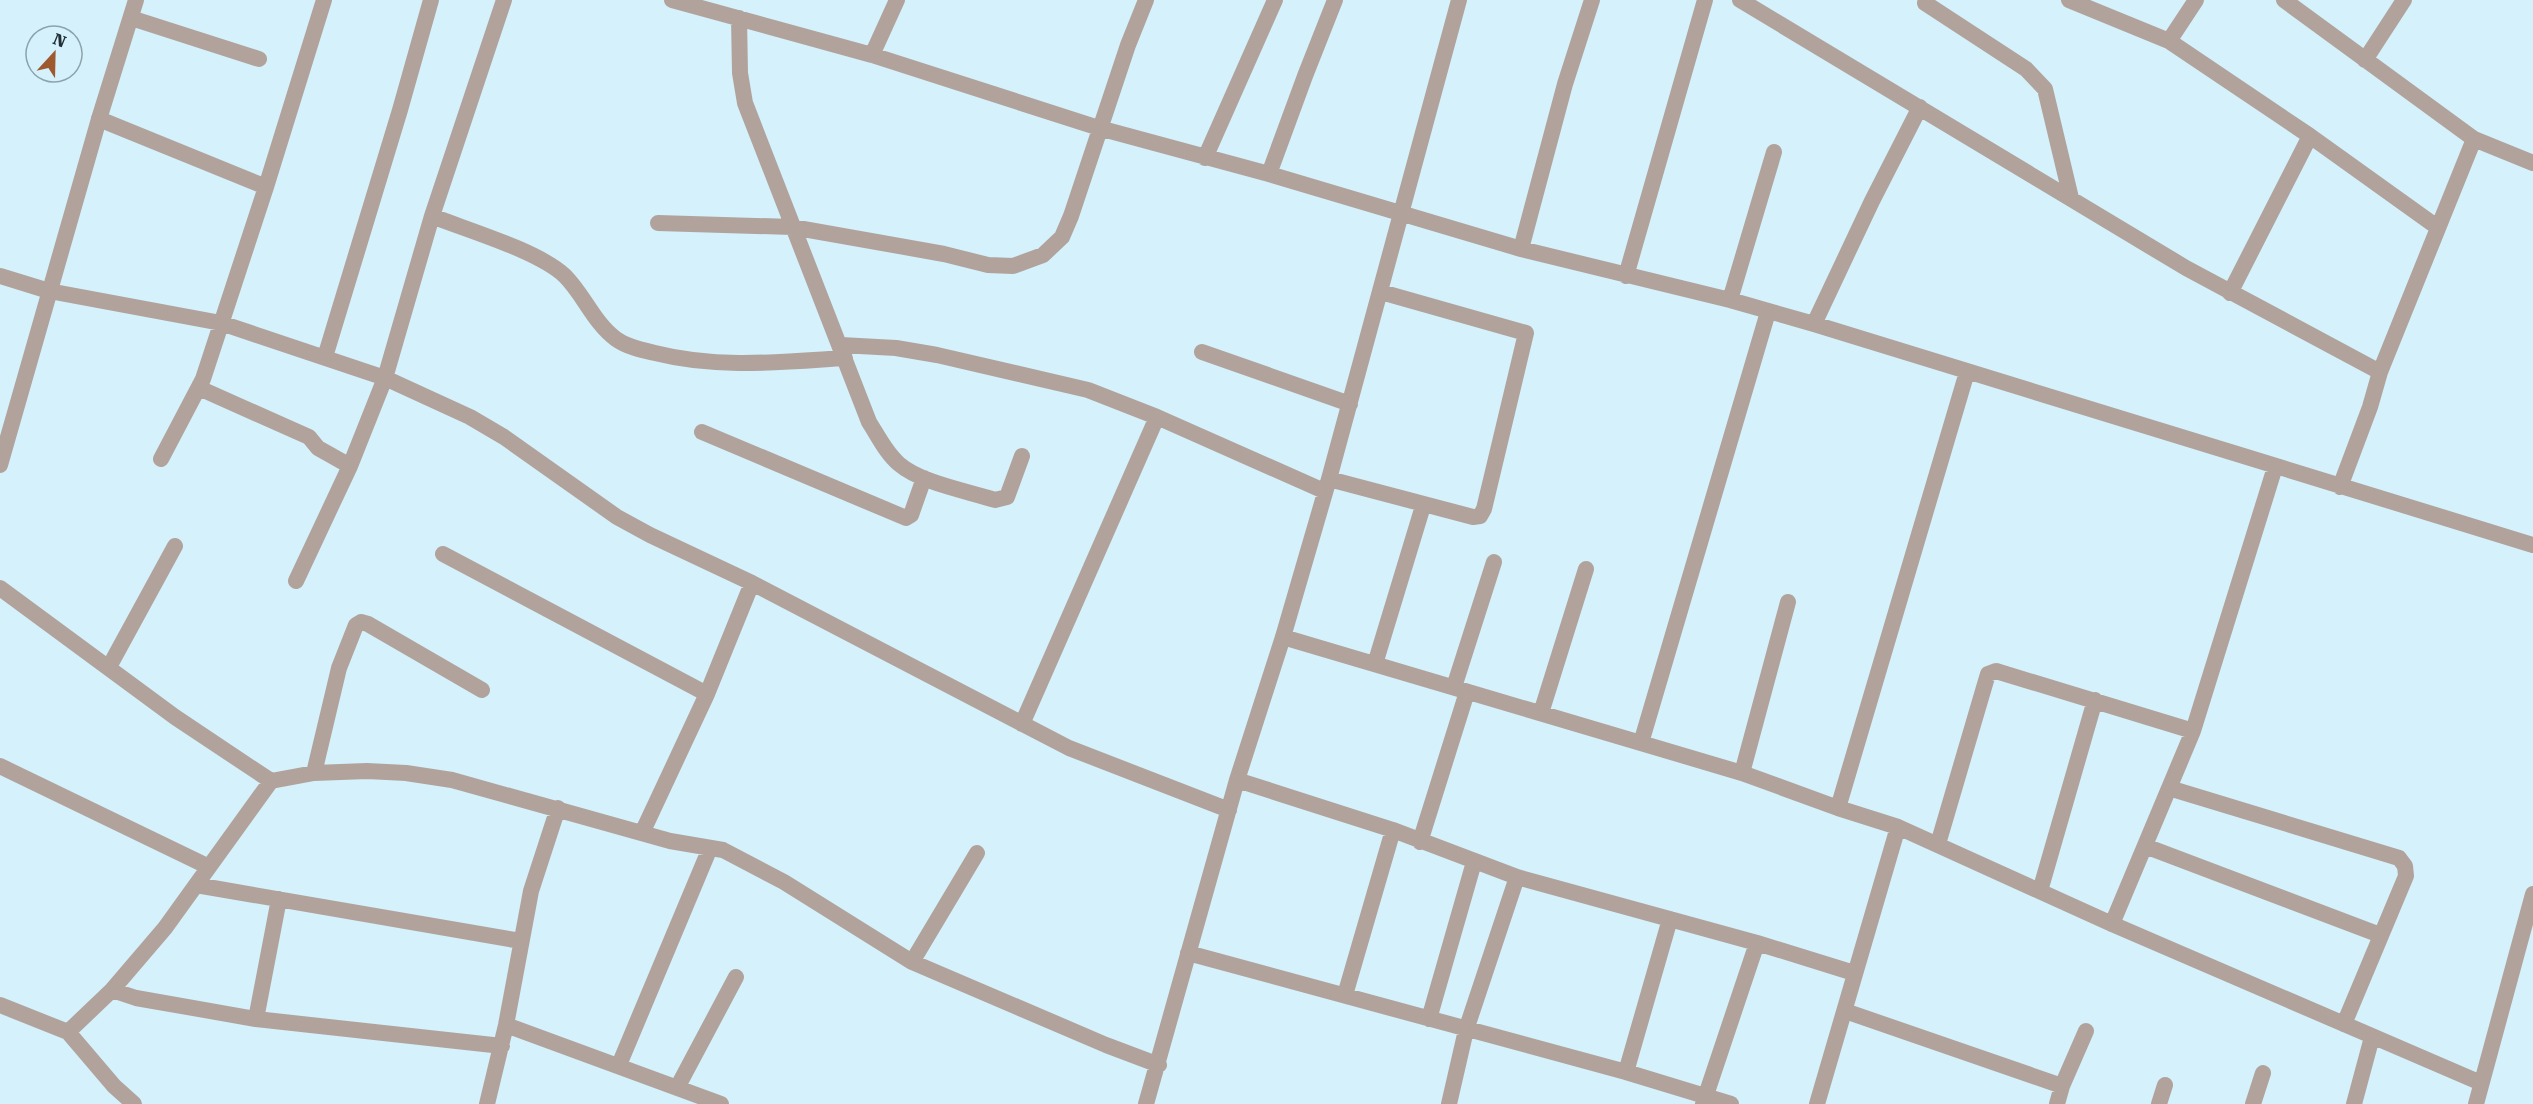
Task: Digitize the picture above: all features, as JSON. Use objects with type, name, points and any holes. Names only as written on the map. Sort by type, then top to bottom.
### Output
[{"type":"street","points":[[0,465],[99,119],[136,0]]},
{"type":"street","points":[[161,459],[199,388],[266,187],[324,0]]},
{"type":"street","points":[[325,357],[431,0]]},
{"type":"street","points":[[296,581],[350,466],[385,378],[432,216],[504,0]]},
{"type":"street","points":[[675,0],[872,55],[1099,128],[1269,174],[1401,215],[1521,249],[1730,300],[1814,324],[2533,545]]},
{"type":"street","points":[[872,55],[897,0]]},
{"type":"street","points":[[658,224],[792,227],[944,254],[988,265],[1013,266],[1043,255],[1062,237],[1146,0]]},
{"type":"street","points":[[1205,158],[1275,0]]},
{"type":"street","points":[[1269,174],[1335,0]]},
{"type":"street","points":[[1146,1104],[1159,1065],[1237,780],[1283,637],[1350,404],[1459,0]]},
{"type":"street","points":[[1521,249],[1565,84],[1592,0]]},
{"type":"street","points":[[1626,276],[1706,0]]},
{"type":"street","points":[[1740,0],[2230,293],[2380,372]]},
{"type":"street","points":[[2069,0],[2169,41],[2310,136],[2437,227]]},
{"type":"street","points":[[2169,41],[2196,0]]},
{"type":"street","points":[[2284,0],[2474,140],[2533,164]]},
{"type":"street","points":[[2365,60],[2404,0]]},
{"type":"street","points":[[1923,1],[2026,69],[2039,81],[2044,89],[2071,198]]},
{"type":"street","points":[[131,18],[259,59]]},
{"type":"street","points":[[739,18],[740,74],[745,103],[869,422],[882,444],[900,464],[924,478],[995,500],[1007,497],[1022,456]]},
{"type":"street","points":[[1814,324],[1920,106]]},
{"type":"street","points":[[99,119],[266,187]]},
{"type":"street","points":[[2230,293],[2310,136]]},
{"type":"street","points":[[2340,487],[2370,407],[2380,372],[2474,140]]},
{"type":"street","points":[[1730,300],[1774,152]]},
{"type":"street","points":[[432,216],[543,260],[565,276],[597,321],[617,340],[638,349],[709,363],[752,363],[896,348],[937,355],[1088,390],[1326,485],[1473,517],[1480,516],[1487,498],[1527,337],[1524,331],[1381,292]]},
{"type":"street","points":[[0,276],[49,291],[221,323],[385,378],[470,417],[504,437],[617,517],[752,583],[1069,748],[1229,810]]},
{"type":"street","points":[[1641,743],[1768,312]]},
{"type":"street","points":[[1202,352],[1350,404]]},
{"type":"street","points":[[1838,808],[1967,372]]},
{"type":"street","points":[[199,388],[309,437],[318,448],[350,466]]},
{"type":"street","points":[[1022,724],[1157,417]]},
{"type":"street","points":[[702,432],[906,518],[911,515],[924,478]]},
{"type":"street","points":[[2112,924],[2193,731],[2275,467]]},
{"type":"street","points":[[1375,664],[1423,506]]},
{"type":"street","points":[[109,666],[175,546]]},
{"type":"street","points":[[443,554],[707,694]]},
{"type":"street","points":[[1420,842],[1494,562]]},
{"type":"street","points":[[1540,713],[1586,569]]},
{"type":"street","points":[[642,833],[707,694],[752,583]]},
{"type":"street","points":[[0,588],[109,666],[175,717],[271,781]]},
{"type":"street","points":[[1742,773],[1788,602]]},
{"type":"street","points":[[314,773],[339,668],[356,625],[361,622],[482,690]]},
{"type":"street","points":[[1283,637],[1742,773],[1898,827],[2112,924],[2481,1083]]},
{"type":"street","points":[[1938,844],[1988,674],[1996,670],[2193,731]]},
{"type":"street","points":[[2040,891],[2095,700]]},
{"type":"street","points":[[0,766],[209,867]]},
{"type":"street","points":[[68,1032],[112,990],[165,928],[271,781],[314,773],[367,771],[406,773],[452,780],[670,841],[732,853],[774,876],[912,962],[1106,1045],[1159,1065]]},
{"type":"street","points":[[1237,780],[1393,830],[1517,877],[1757,943],[1854,973]]},
{"type":"street","points":[[2169,788],[2399,858],[2405,866],[2406,876],[2344,1024]]},
{"type":"street","points":[[487,1104],[506,1025],[536,873],[558,808]]},
{"type":"street","points":[[1817,1104],[1898,827]]},
{"type":"street","points":[[1345,995],[1393,830]]},
{"type":"street","points":[[2145,846],[2380,935]]},
{"type":"street","points":[[619,1065],[710,848]]},
{"type":"street","points":[[912,962],[977,853]]},
{"type":"street","points":[[1429,1019],[1474,862]]},
{"type":"street","points":[[1449,1104],[1466,1030],[1517,877]]},
{"type":"street","points":[[196,885],[521,941]]},
{"type":"street","points":[[2476,1104],[2533,894]]},
{"type":"street","points":[[256,1019],[279,899]]},
{"type":"street","points":[[1626,1072],[1670,919]]},
{"type":"street","points":[[1704,1100],[1757,943]]},
{"type":"street","points":[[1188,953],[1626,1072],[1704,1100],[1731,1104]]},
{"type":"street","points":[[677,1088],[736,977]]},
{"type":"street","points":[[112,990],[136,998],[256,1019],[501,1046]]},
{"type":"street","points":[[0,1005],[68,1032],[114,1086],[134,1104]]},
{"type":"street","points":[[1845,1011],[2062,1086]]},
{"type":"street","points":[[506,1025],[721,1104]]},
{"type":"street","points":[[2057,1104],[2062,1086],[2086,1031]]},
{"type":"street","points":[[2354,1104],[2372,1037]]},
{"type":"street","points":[[2253,1104],[2263,1073]]},
{"type":"street","points":[[2158,1104],[2165,1085]]}]
